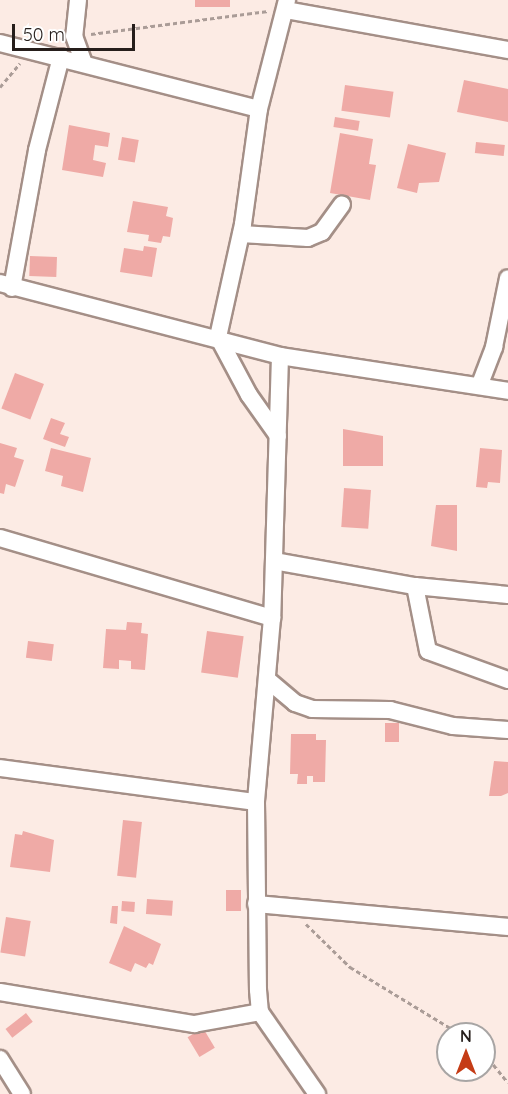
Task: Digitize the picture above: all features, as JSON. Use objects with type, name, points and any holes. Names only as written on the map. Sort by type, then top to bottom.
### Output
[{"type":"street","points":[[78,0],[74,36],[83,61]]},
{"type":"street","points":[[278,436],[249,395],[218,337],[240,234],[259,109],[286,5],[508,50]]},
{"type":"street","points":[[0,43],[33,48],[259,109]]},
{"type":"street","points":[[61,57],[6,286],[218,337],[280,356],[480,384],[508,391]]},
{"type":"street","points":[[240,234],[308,238],[322,232],[342,204]]},
{"type":"street","points":[[480,384],[494,347],[508,278]]},
{"type":"street","points":[[280,356],[269,681],[256,802],[255,904],[260,1012],[317,1094]]},
{"type":"street","points":[[0,538],[272,618]]},
{"type":"street","points":[[274,561],[415,586],[508,595]]},
{"type":"street","points":[[415,586],[428,651],[508,680]]},
{"type":"street","points":[[269,681],[295,703],[312,709],[390,710],[453,726],[508,730]]},
{"type":"street","points":[[0,768],[256,802]]},
{"type":"street","points":[[255,904],[508,927]]},
{"type":"street","points":[[0,992],[194,1023],[260,1012]]},
{"type":"street","points":[[0,1059],[22,1094]]},
{"type":"path","points":[[74,36],[286,5]]},
{"type":"path","points":[[0,87],[33,48]]},
{"type":"path","points":[[288,906],[350,967],[440,1022]]},
{"type":"path","points":[[496,1068],[508,1083]]},
{"type":"building","points":[[195,0],[230,0],[230,7],[195,7]]},
{"type":"building","points":[[464,80],[508,89],[508,122],[457,112]]},
{"type":"building","points":[[345,85],[394,92],[390,118],[341,111]]},
{"type":"building","points":[[335,117],[360,121],[358,131],[333,127]]},
{"type":"building","points":[[69,125],[110,133],[108,147],[95,145],[93,160],[106,163],[103,177],[62,170]]},
{"type":"building","points":[[340,133],[373,139],[369,164],[376,165],[370,200],[330,193]]},
{"type":"building","points":[[122,137],[139,140],[135,163],[118,160]]},
{"type":"building","points":[[476,142],[505,145],[504,156],[475,153]]},
{"type":"building","points":[[408,144],[446,153],[439,182],[419,183],[417,193],[397,188]]},
{"type":"building","points":[[133,201],[168,207],[166,216],[173,218],[170,237],[163,236],[161,243],[148,241],[149,235],[127,232]]},
{"type":"building","points":[[144,246],[157,248],[152,277],[120,272],[124,248],[143,251]]},
{"type":"building","points":[[30,256],[57,257],[56,277],[29,276]]},
{"type":"building","points":[[15,373],[44,384],[30,420],[1,408]]},
{"type":"building","points":[[51,418],[65,423],[60,434],[69,437],[65,447],[43,439]]},
{"type":"building","points":[[343,429],[383,436],[383,466],[343,466]]},
{"type":"building","points":[[0,443],[17,448],[14,457],[24,460],[15,487],[6,484],[4,494],[0,493]]},
{"type":"building","points":[[51,448],[91,458],[83,492],[61,486],[63,476],[45,471]]},
{"type":"building","points":[[480,448],[502,450],[500,483],[488,482],[487,488],[476,487]]},
{"type":"building","points":[[344,488],[371,490],[368,529],[341,527]]},
{"type":"building","points":[[436,505],[457,505],[457,551],[431,546]]},
{"type":"building","points":[[127,622],[142,623],[141,633],[148,634],[145,670],[131,669],[131,661],[119,660],[119,669],[103,668],[106,629],[126,630]]},
{"type":"building","points":[[207,631],[244,636],[238,678],[201,673]]},
{"type":"building","points":[[28,641],[54,644],[52,661],[26,658]]},
{"type":"building","points":[[385,723],[399,723],[399,742],[385,742]]},
{"type":"building","points":[[291,734],[316,734],[316,740],[326,740],[325,782],[313,782],[313,776],[307,776],[307,784],[297,784],[298,774],[290,774]]},
{"type":"building","points":[[494,761],[508,762],[508,793],[501,796],[489,796]]},
{"type":"building","points":[[123,820],[142,822],[136,878],[117,876]]},
{"type":"building","points":[[23,831],[54,840],[50,872],[10,867],[15,834],[22,835]]},
{"type":"building","points":[[226,890],[241,890],[241,911],[226,911]]},
{"type":"building","points":[[147,899],[173,901],[172,916],[146,914]]},
{"type":"building","points":[[122,901],[135,902],[134,912],[121,911]]},
{"type":"building","points":[[112,906],[118,906],[117,924],[110,923]]},
{"type":"building","points":[[6,917],[31,921],[25,956],[0,953]]},
{"type":"building","points":[[124,926],[161,944],[153,965],[149,963],[146,968],[135,963],[131,972],[109,963]]},
{"type":"building","points":[[26,1013],[33,1022],[12,1038],[6,1029]]},
{"type":"building","points":[[203,1028],[215,1048],[199,1057],[188,1037]]}]
